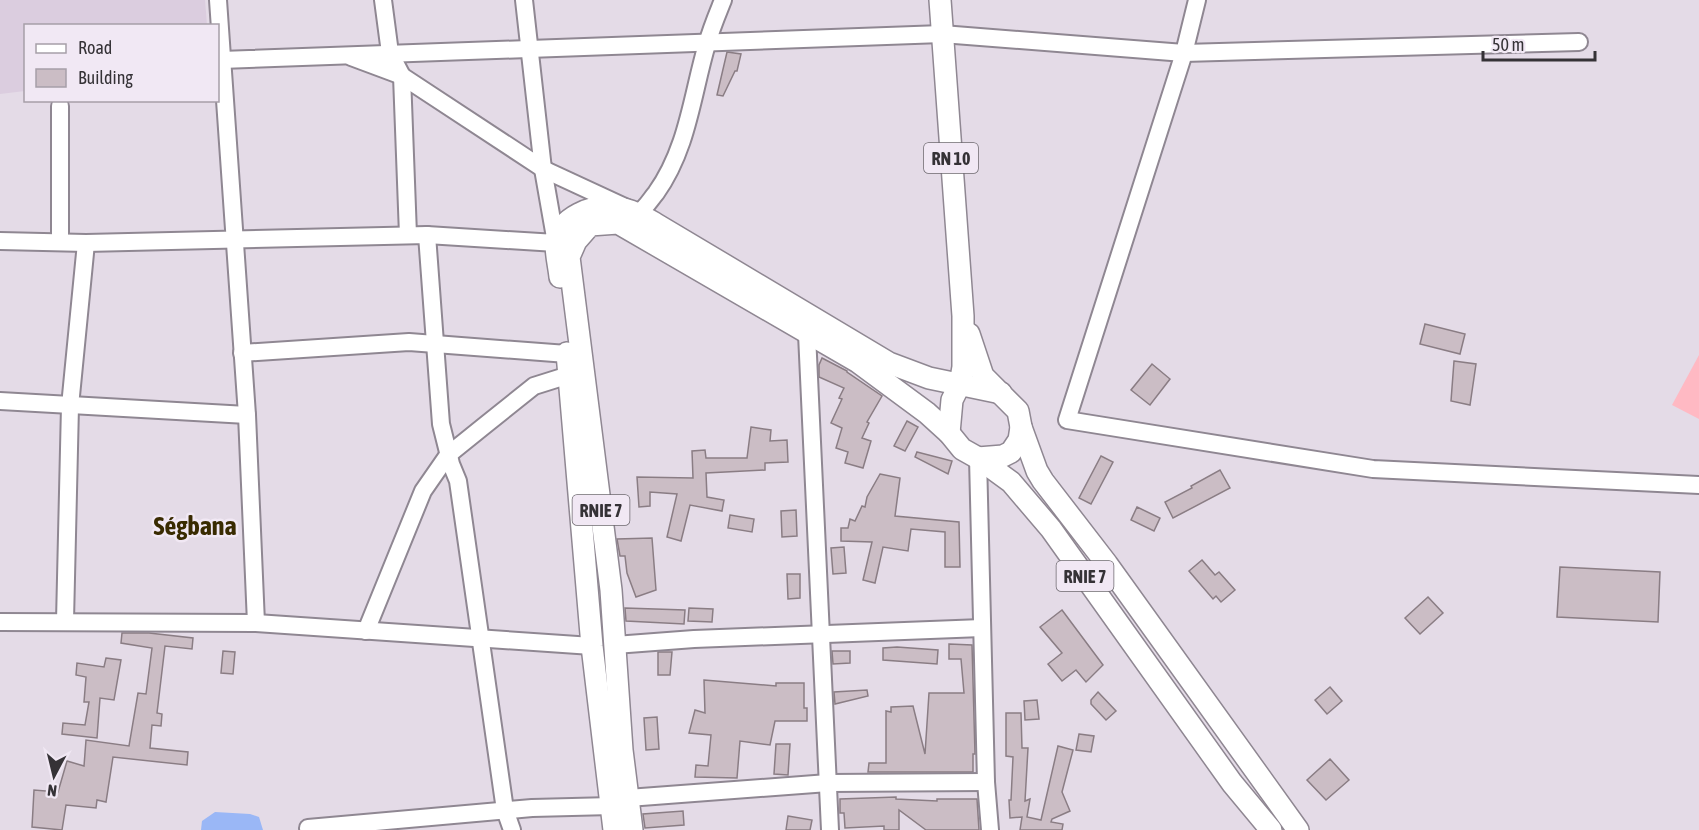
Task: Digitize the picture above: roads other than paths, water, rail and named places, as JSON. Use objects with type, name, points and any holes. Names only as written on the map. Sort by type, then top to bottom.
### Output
[{"type":"main road","name":"RN 10","points":[[940,0],[963,316],[963,367],[960,384],[952,400],[949,433]]},
{"type":"main road","points":[[556,243],[563,226],[576,214],[602,207],[619,208],[638,213],[890,363],[929,378],[1001,393]]},
{"type":"main road","name":"RNIE 7","points":[[614,830],[620,802],[622,750],[611,590],[569,257],[576,241],[591,225],[618,222],[858,362],[927,413],[949,433],[962,449],[1011,482],[1051,529],[1232,783],[1271,830]]},
{"type":"main road","name":"RNIE 7","points":[[556,243],[592,646],[620,802],[632,830]]},
{"type":"main road","name":"RN 10","points":[[963,316],[983,376],[1018,411],[1022,427]]},
{"type":"main road","points":[[978,458],[1003,456],[1011,452],[1019,440],[1022,427]]},
{"type":"main road","name":"RNIE 7","points":[[1022,427],[1037,471],[1043,481],[1107,564],[1298,830]]},
{"type":"street","points":[[218,0],[247,415],[256,623]]},
{"type":"street","points":[[383,0],[390,53],[402,76],[408,235]]},
{"type":"street","points":[[0,241],[86,243],[427,235],[556,243],[543,169],[524,0]]},
{"type":"street","points":[[543,169],[638,213],[644,210],[668,176],[680,147],[694,102],[707,43],[723,0]]},
{"type":"street","points":[[1197,0],[1184,53],[1067,420],[1373,469],[1699,485]]},
{"type":"street","points":[[221,60],[942,34],[1184,53],[1579,42]]},
{"type":"street","points":[[344,55],[402,76],[602,207],[618,222]]},
{"type":"street","points":[[60,106],[60,242]]},
{"type":"street","points":[[427,235],[441,424],[448,455],[458,480],[505,810],[512,830]]},
{"type":"street","points":[[65,621],[70,406],[86,243]]},
{"type":"street","points":[[807,334],[830,830]]},
{"type":"street","points":[[242,353],[409,342],[435,343],[568,364]]},
{"type":"street","points":[[366,631],[423,491],[448,455],[534,386],[568,364]]},
{"type":"street","points":[[0,401],[247,415]]},
{"type":"street","points":[[978,458],[990,830]]},
{"type":"street","points":[[0,622],[256,623],[592,646]]},
{"type":"street","points":[[615,645],[982,628]]},
{"type":"street","points":[[308,828],[828,783],[987,782]]},
{"type":"water","points":[[215,812],[250,814],[259,817],[263,830],[201,830],[202,821]]},
{"type":"district","name":"Ségbana","points":[[195,526]]}]
